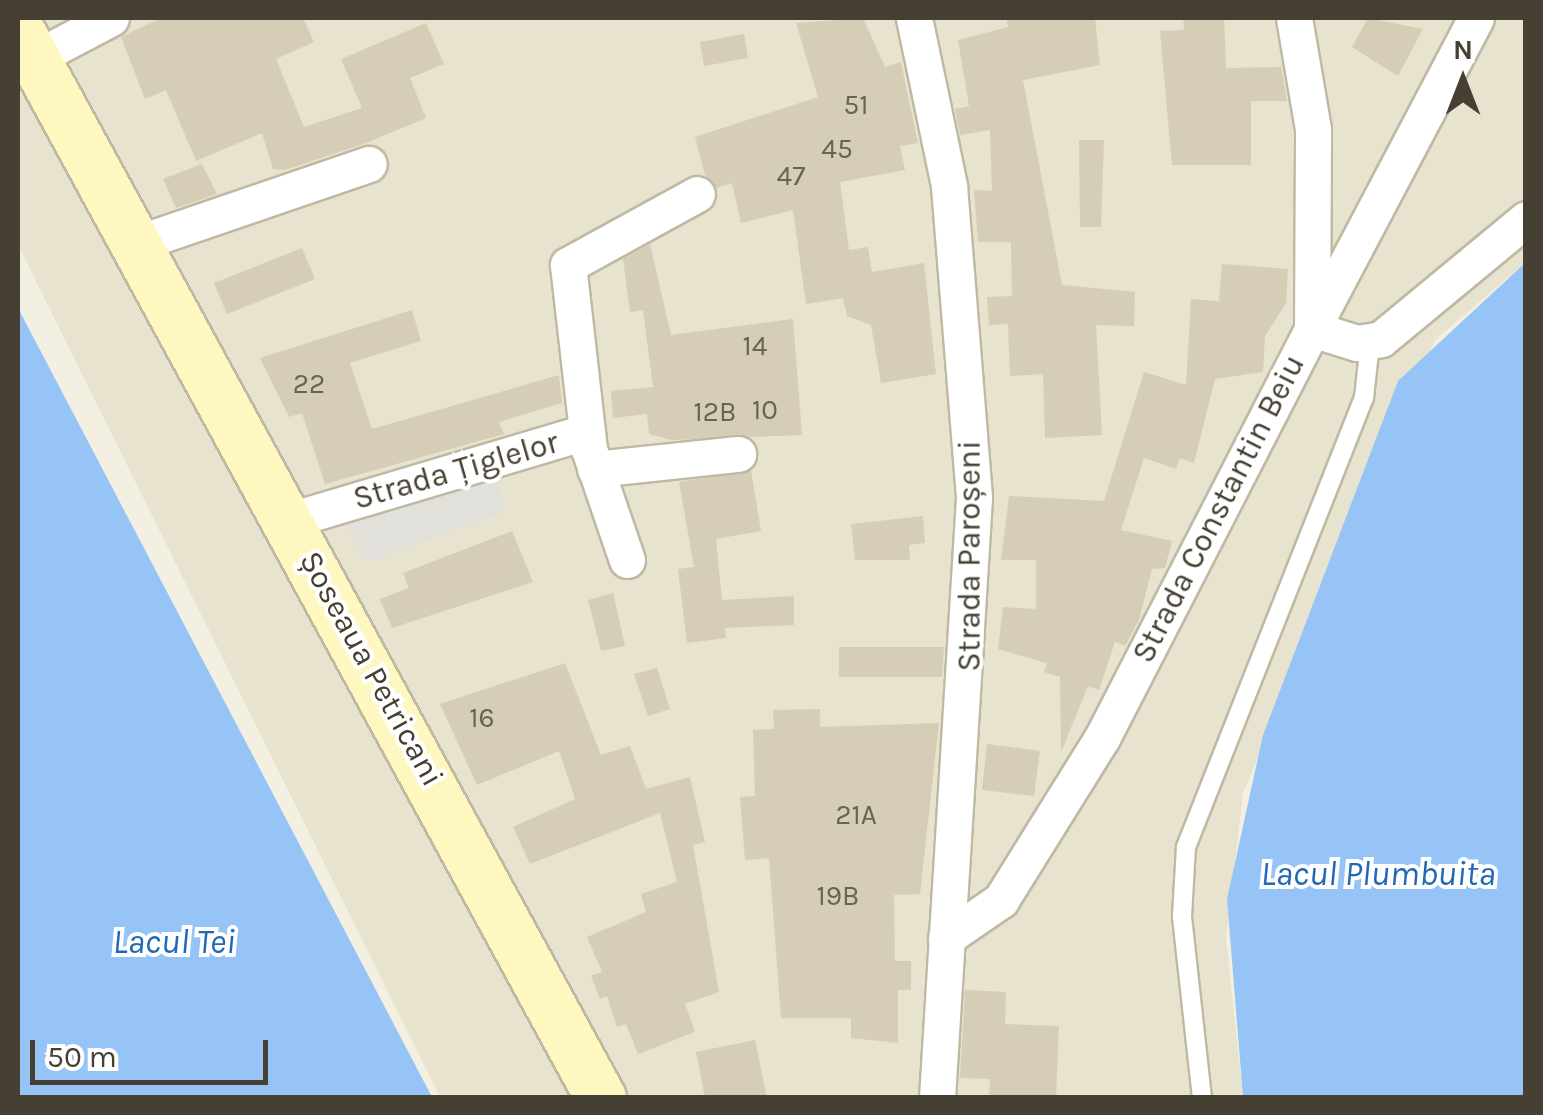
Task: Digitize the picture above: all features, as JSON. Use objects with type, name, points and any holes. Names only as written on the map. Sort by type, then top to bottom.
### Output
[{"type":"main road","name":"Șoseaua Petricani","points":[[26,44],[290,520],[601,1098]]},
{"type":"street","points":[[26,44],[111,18]]},
{"type":"street","name":"Strada Paroșeni","points":[[914,18],[947,171],[973,467],[971,654],[946,938],[937,1098]]},
{"type":"street","name":"Strada Constantin Beiu","points":[[946,938],[1001,900],[1102,738],[1312,329],[1316,198],[1294,18]]},
{"type":"street","points":[[1476,18],[1312,329],[1370,343],[1526,219]]},
{"type":"street","points":[[135,244],[369,164]]},
{"type":"street","points":[[586,432],[568,265],[697,194]]},
{"type":"street","points":[[1316,198],[1380,203]]},
{"type":"street","name":"Strada Țiglelor","points":[[290,520],[586,432],[627,560]]},
{"type":"street","name":"Strada Țiglelor","points":[[595,469],[738,454]]},
{"type":"lane","points":[[1202,1098],[1182,916],[1186,847],[1364,398],[1370,343]]},
{"type":"shaded area","points":[[18,18],[1525,18],[1525,263],[1435,340],[1243,793],[1226,938],[1243,1097],[440,1097],[18,245]]},
{"type":"shaded area","points":[[495,474],[506,511],[366,563],[345,521]]},
{"type":"water","name":"Lacul Plumbuita","points":[[1525,263],[1525,1097],[1243,1097],[1227,899],[1263,735],[1398,381]]},
{"type":"water","name":"Lacul Tei","points":[[18,308],[432,1097],[18,1097]]},
{"type":"building","points":[[161,18],[303,18],[314,42],[276,59],[304,127],[362,108],[341,59],[426,23],[444,64],[410,78],[426,118],[366,143],[285,170],[273,169],[262,133],[196,161],[166,90],[145,99],[121,37]]},
{"type":"building","points":[[863,18],[885,67],[901,62],[918,143],[900,146],[905,170],[840,182],[849,250],[868,247],[872,272],[924,263],[936,374],[881,383],[871,325],[847,316],[843,298],[806,304],[793,210],[741,223],[732,183],[717,188],[705,175],[695,137],[818,97],[796,23]]},
{"type":"building","points":[[1006,18],[1095,18],[1100,65],[1023,80],[1062,285],[1135,292],[1134,326],[1096,325],[1102,435],[1045,438],[1043,374],[1010,376],[1008,324],[989,325],[987,297],[1012,296],[1011,242],[978,242],[974,190],[992,191],[990,130],[960,135],[955,109],[969,106],[958,40],[1008,27]]},
{"type":"building","points":[[1183,18],[1224,18],[1226,68],[1281,67],[1287,101],[1251,101],[1251,165],[1172,165],[1160,31],[1184,30]]},
{"type":"building","points":[[1368,18],[1423,29],[1398,76],[1352,47]]},
{"type":"building","points":[[744,34],[748,58],[704,66],[700,42]]},
{"type":"building","points":[[1079,140],[1104,140],[1101,227],[1080,227]]},
{"type":"building","points":[[202,164],[217,194],[176,208],[163,179]]},
{"type":"building","points":[[650,244],[671,335],[793,319],[802,435],[672,440],[649,434],[647,414],[613,418],[611,391],[653,387],[643,310],[630,312],[623,259]]},
{"type":"building","points":[[302,248],[315,279],[227,314],[214,283]]},
{"type":"building","points":[[1222,264],[1288,269],[1286,303],[1265,336],[1263,372],[1215,379],[1194,463],[1180,458],[1176,469],[1144,458],[1121,530],[1172,541],[1165,568],[1152,569],[1139,620],[1125,646],[1115,642],[1099,690],[1088,686],[1061,752],[1060,677],[1044,672],[1047,663],[998,649],[1003,607],[1036,609],[1036,560],[1001,560],[1009,496],[1104,501],[1144,372],[1186,385],[1191,299],[1219,301]]},
{"type":"building","points":[[412,310],[421,341],[350,363],[372,429],[559,375],[562,403],[499,422],[504,434],[325,484],[302,413],[289,417],[260,358]]},
{"type":"building","points":[[751,471],[761,531],[716,539],[722,600],[794,596],[794,625],[725,628],[726,638],[687,643],[678,569],[694,567],[679,482]]},
{"type":"building","points":[[923,516],[925,543],[909,545],[910,560],[855,560],[851,524]]},
{"type":"building","points":[[512,531],[533,582],[392,628],[380,599],[409,588],[403,573]]},
{"type":"building","points":[[613,593],[625,646],[601,651],[588,600]]},
{"type":"building","points":[[839,647],[944,647],[942,677],[839,677]]},
{"type":"building","points":[[565,663],[601,755],[630,746],[646,789],[690,777],[705,842],[693,845],[719,992],[685,1004],[695,1032],[638,1054],[626,1024],[617,1027],[607,996],[600,999],[591,976],[602,972],[587,937],[646,912],[641,894],[677,882],[660,813],[530,864],[513,827],[575,799],[559,751],[477,785],[440,704]]},
{"type":"building","points":[[657,668],[670,709],[648,716],[634,674]]},
{"type":"building","points":[[820,709],[820,727],[939,723],[920,894],[894,895],[895,961],[911,961],[911,990],[898,990],[898,1043],[851,1038],[851,1018],[781,1018],[769,858],[745,860],[740,797],[755,796],[753,730],[774,729],[773,710]]},
{"type":"building","points":[[987,744],[1040,751],[1034,796],[982,790]]},
{"type":"building","points":[[965,990],[1006,992],[1005,1024],[1059,1026],[1056,1098],[989,1098],[990,1079],[960,1078]]},
{"type":"building","points":[[755,1040],[767,1098],[705,1098],[696,1052]]}]
